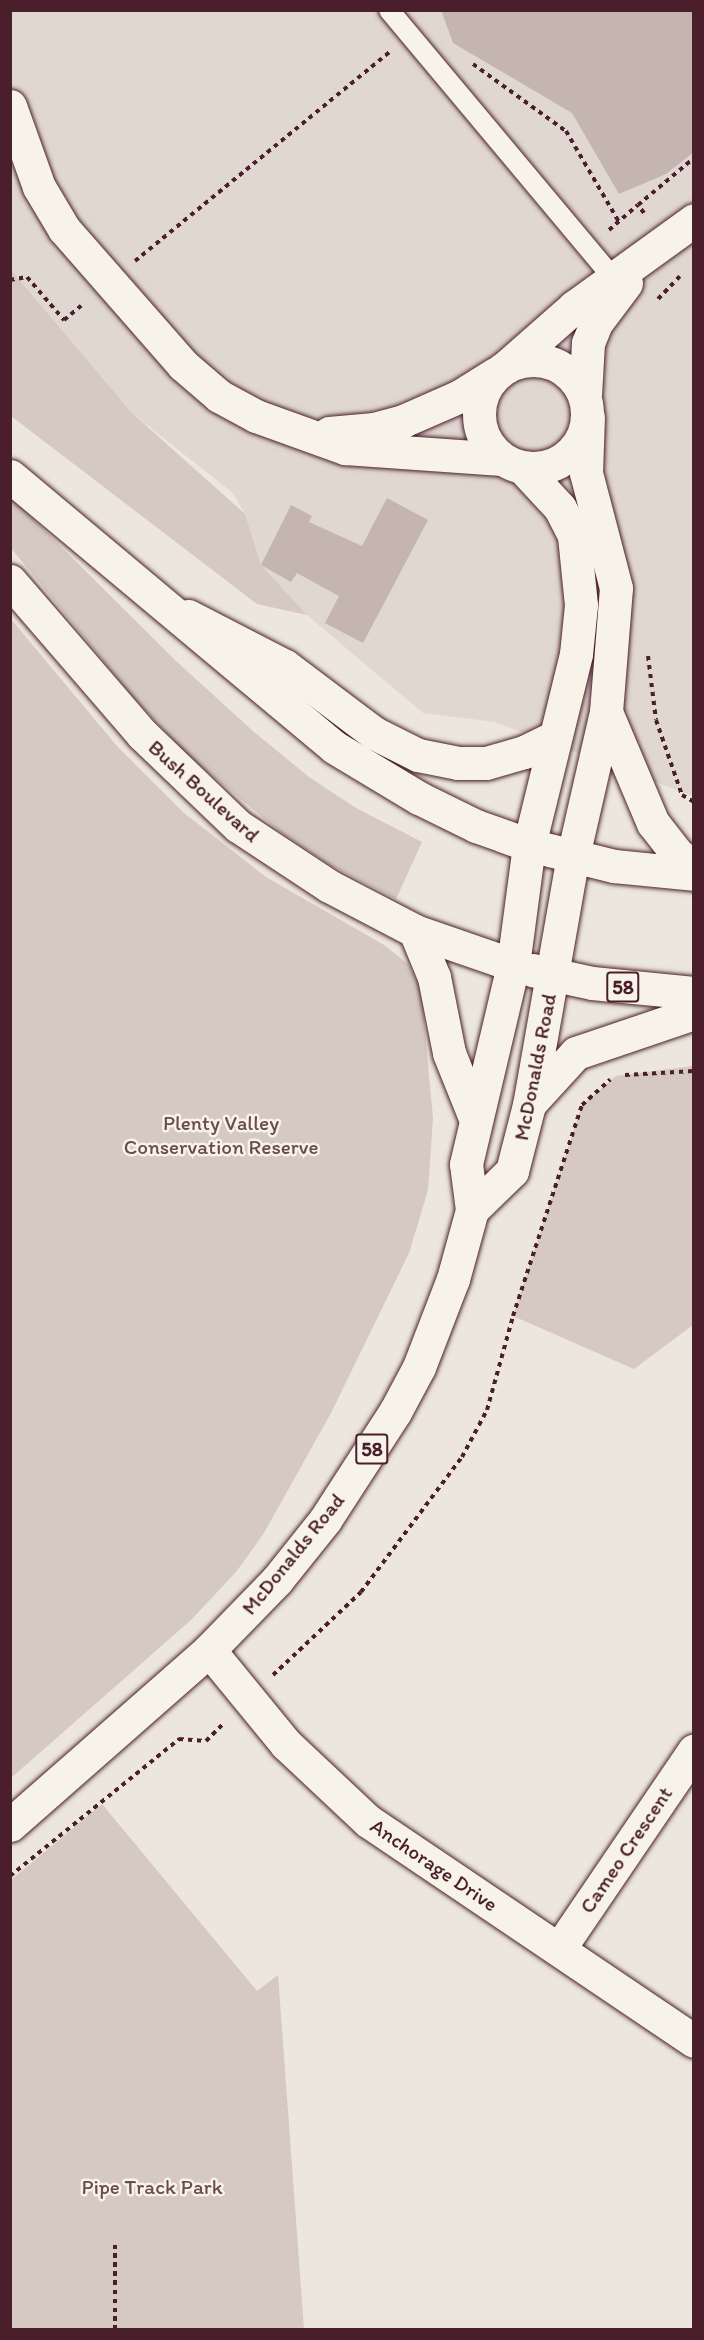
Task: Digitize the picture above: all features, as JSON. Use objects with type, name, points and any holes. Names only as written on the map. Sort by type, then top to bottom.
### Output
[{"type":"street","points":[[10,106],[39,187],[64,229],[109,282],[201,382],[219,396],[280,426],[369,452],[512,464],[546,467],[566,457],[582,439],[586,406],[569,373],[558,366],[532,360],[503,369],[480,399],[479,422],[487,444],[512,464],[560,508],[578,555],[579,630],[529,844]]},
{"type":"street","points":[[280,426],[324,433],[374,429],[433,410],[503,369],[614,279],[663,245],[693,220]]},
{"type":"street","points":[[573,856],[606,712],[616,588],[586,473],[587,351],[596,323],[663,245]]},
{"type":"street","points":[[10,476],[334,747],[419,798],[476,826],[529,844],[620,867],[693,874]]},
{"type":"street","name":"Bush Boulevard","points":[[10,581],[142,734],[238,826],[329,886],[415,931],[513,965]]},
{"type":"street","points":[[162,603],[285,666],[374,733],[418,755],[458,763],[486,763],[517,755],[555,737]]},
{"type":"street","points":[[606,712],[653,823],[676,854],[693,867]]},
{"type":"street","name":"58","points":[[529,844],[513,965],[553,975],[573,856]]},
{"type":"street","points":[[415,931],[434,976],[449,1053],[475,1118]]},
{"type":"street","name":"McDonalds Road","points":[[10,1825],[209,1650],[277,1580],[325,1520],[395,1412],[419,1367],[453,1279],[472,1210],[466,1164],[475,1118],[513,965]]},
{"type":"street","name":"McDonalds Road","points":[[472,1210],[512,1171],[529,1105],[553,975],[592,983],[693,993]]},
{"type":"street","name":"58","points":[[529,1105],[576,1053],[693,1013]]},
{"type":"street","name":"Anchorage Drive","points":[[209,1650],[286,1744],[368,1821],[693,2041]]},
{"type":"street","name":"Cameo Crescent","points":[[559,1950],[693,1750]]},
{"type":"lane","points":[[388,10],[614,279]]},
{"type":"path","points":[[10,280],[27,277],[64,320],[410,35]]},
{"type":"path","points":[[466,60],[502,81],[566,130],[618,222]]},
{"type":"path","points":[[589,248],[638,205]]},
{"type":"path","points":[[652,306],[691,265],[663,245]]},
{"type":"path","points":[[648,651],[656,720],[682,795],[693,802]]},
{"type":"path","points":[[115,2330],[116,2245]]},
{"type":"shaded area","points":[[10,11],[693,11],[693,796],[495,722],[423,713],[307,615],[261,565],[245,514],[233,493],[132,413],[11,270]]},
{"type":"green space","points":[[11,270],[132,413],[245,514],[261,565],[307,615],[257,604],[11,416]]},
{"type":"green space","points":[[10,496],[176,661],[254,732],[309,777],[356,808],[422,842],[396,899],[330,865],[278,830],[187,755],[133,697],[11,548]]},
{"type":"green space","name":"Plenty Valley Conservation Reserve","points":[[10,618],[117,746],[184,813],[266,877],[384,945],[408,964],[421,989],[433,1118],[428,1190],[409,1253],[331,1413],[264,1533],[236,1572],[191,1620],[11,1778]]},
{"type":"green space","points":[[693,1066],[693,1325],[634,1369],[513,1316],[582,1105],[616,1076]]},
{"type":"green space","name":"Pipe Track Park","points":[[102,1804],[257,1991],[278,1975],[304,2329],[11,2329],[11,1880]]},
{"type":"building","points":[[441,10],[694,10],[694,152],[666,174],[619,194],[572,113],[453,43]]},
{"type":"building","points":[[387,498],[428,520],[363,643],[325,623],[339,596],[297,573],[291,582],[261,565],[291,505],[312,516],[309,522],[362,546]]}]
